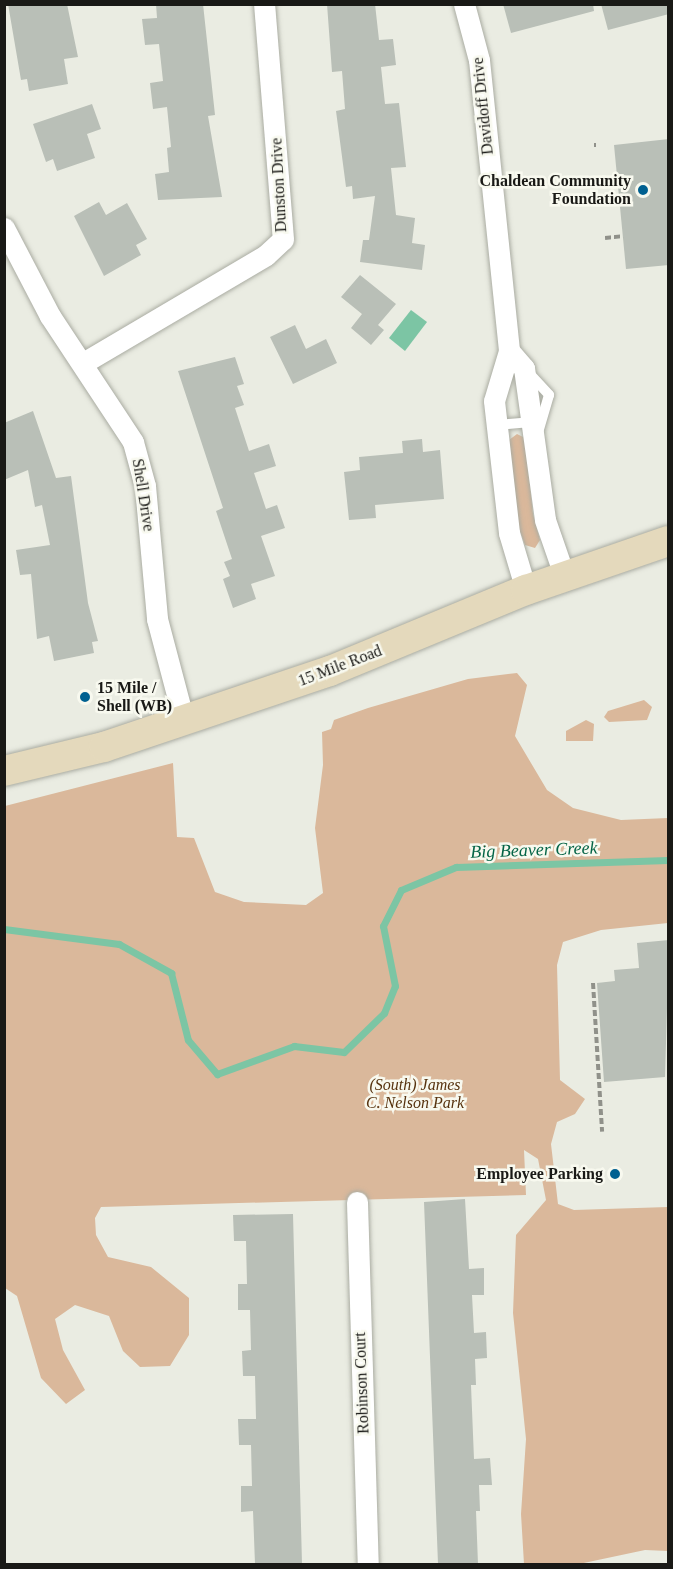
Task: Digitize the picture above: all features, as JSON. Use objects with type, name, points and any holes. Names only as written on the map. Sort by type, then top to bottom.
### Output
[{"type":"main road","name":"15 Mile Road","points":[[4,771],[104,747],[184,722],[330,671],[564,575],[669,541]]},
{"type":"street","name":"Dunston Drive","points":[[83,363],[266,255],[283,239],[264,4]]},
{"type":"street","name":"Davidoff Drive","points":[[464,4],[479,60],[509,351],[496,388],[509,533],[526,590]]},
{"type":"street","name":"Shell Drive","points":[[4,228],[9,252],[133,442],[145,486],[157,619],[184,722]]},
{"type":"street","points":[[509,351],[524,368],[545,520],[564,575]]},
{"type":"street","name":"Robinson Court","points":[[357,1202],[368,1564]]},
{"type":"lane","points":[[498,425],[534,432]]},
{"type":"path","points":[[605,238],[623,236]]},
{"type":"path","points":[[593,983],[602,1131]]},
{"type":"green space","points":[[517,434],[525,438],[533,514],[540,540],[535,548],[525,545],[518,526],[509,440]]},
{"type":"green space","name":"(South) James C. Nelson Park","points":[[517,673],[527,685],[515,736],[547,790],[573,808],[621,820],[668,818],[668,923],[601,930],[563,942],[557,965],[560,1080],[585,1099],[575,1114],[557,1122],[551,1144],[558,1204],[574,1210],[668,1207],[668,1551],[645,1550],[579,1564],[524,1564],[521,1514],[526,1439],[513,1313],[516,1235],[546,1200],[538,1159],[524,1150],[526,1195],[101,1207],[95,1218],[96,1235],[108,1257],[151,1267],[189,1298],[189,1335],[170,1366],[140,1367],[123,1351],[109,1316],[75,1305],[55,1319],[63,1350],[85,1390],[66,1404],[41,1378],[17,1296],[5,1288],[5,806],[173,763],[177,837],[194,838],[215,892],[244,902],[306,905],[323,893],[315,828],[323,765],[322,732],[331,729],[334,720],[368,708],[468,679]]},
{"type":"green space","points":[[644,700],[652,707],[647,720],[609,722],[604,717],[608,711]]},
{"type":"green space","points":[[586,720],[594,724],[593,741],[566,741],[566,731]]},
{"type":"shaded area","points":[[411,310],[427,322],[405,351],[389,338]]},
{"type":"building","points":[[8,4],[67,4],[78,57],[64,59],[68,84],[29,91],[27,79],[21,80]]},
{"type":"building","points":[[156,4],[203,4],[215,115],[208,116],[222,197],[158,200],[155,174],[169,172],[167,148],[171,147],[167,107],[153,109],[150,83],[163,81],[159,44],[145,45],[142,19],[157,18]]},
{"type":"building","points":[[327,4],[375,4],[379,40],[393,39],[396,65],[381,67],[385,104],[399,103],[406,167],[391,168],[396,215],[415,218],[412,243],[425,245],[422,270],[360,262],[363,240],[369,240],[375,196],[353,199],[352,186],[346,187],[336,111],[345,109],[342,71],[332,72]]},
{"type":"building","points":[[503,4],[593,4],[594,11],[511,33]]},
{"type":"building","points":[[601,4],[669,4],[669,14],[608,30]]},
{"type":"building","points":[[92,104],[101,129],[87,134],[95,158],[57,171],[53,159],[46,162],[33,124]]},
{"type":"building","name":"Chaldean Community Foundation","points":[[669,139],[669,265],[626,269],[614,145]]},
{"type":"building","points":[[99,202],[106,215],[127,203],[147,239],[136,245],[141,255],[104,276],[74,216]]},
{"type":"building","points":[[360,275],[396,304],[378,325],[384,330],[371,345],[351,328],[362,314],[341,297]]},
{"type":"building","points":[[295,325],[306,349],[326,339],[337,363],[293,384],[270,337]]},
{"type":"building","points":[[235,357],[244,384],[237,386],[244,405],[235,408],[249,451],[269,444],[276,466],[254,473],[266,509],[277,505],[285,528],[261,536],[275,576],[251,584],[256,599],[233,608],[223,579],[230,576],[224,562],[232,559],[216,511],[223,508],[178,371]]},
{"type":"building","points":[[33,411],[56,478],[71,476],[88,603],[98,641],[92,642],[94,653],[54,661],[49,636],[37,639],[31,574],[20,575],[16,550],[50,545],[42,505],[35,507],[28,470],[4,480],[4,423]]},
{"type":"building","points":[[422,439],[423,452],[440,450],[444,499],[375,505],[376,518],[349,520],[344,472],[360,470],[359,457],[403,453],[402,441]]},
{"type":"building","points":[[669,940],[665,1077],[604,1082],[597,983],[615,981],[614,970],[639,968],[637,943]]},
{"type":"building","points":[[465,1199],[469,1269],[484,1268],[484,1295],[472,1295],[474,1333],[486,1332],[487,1358],[475,1359],[476,1385],[471,1385],[474,1459],[490,1458],[492,1485],[479,1485],[480,1511],[476,1511],[478,1564],[438,1564],[424,1202]]},
{"type":"building","points":[[293,1214],[302,1564],[255,1564],[253,1511],[241,1512],[241,1486],[252,1486],[251,1445],[239,1445],[238,1419],[256,1419],[255,1376],[243,1376],[242,1351],[251,1350],[250,1310],[238,1310],[238,1284],[247,1284],[246,1241],[234,1241],[233,1215]]},
{"type":"waterway","name":"Big Beaver Creek","points":[[4,929],[119,944],[171,973],[188,1040],[217,1074],[294,1046],[344,1052],[384,1013],[395,986],[383,926],[401,890],[456,867],[668,860]]},
{"type":"place","name":"Chaldean Community Foundation","points":[[643,190]]},
{"type":"place","name":"15 Mile / Shell (WB)","points":[[85,697]]},
{"type":"place","name":"Employee Parking","points":[[615,1174]]}]
